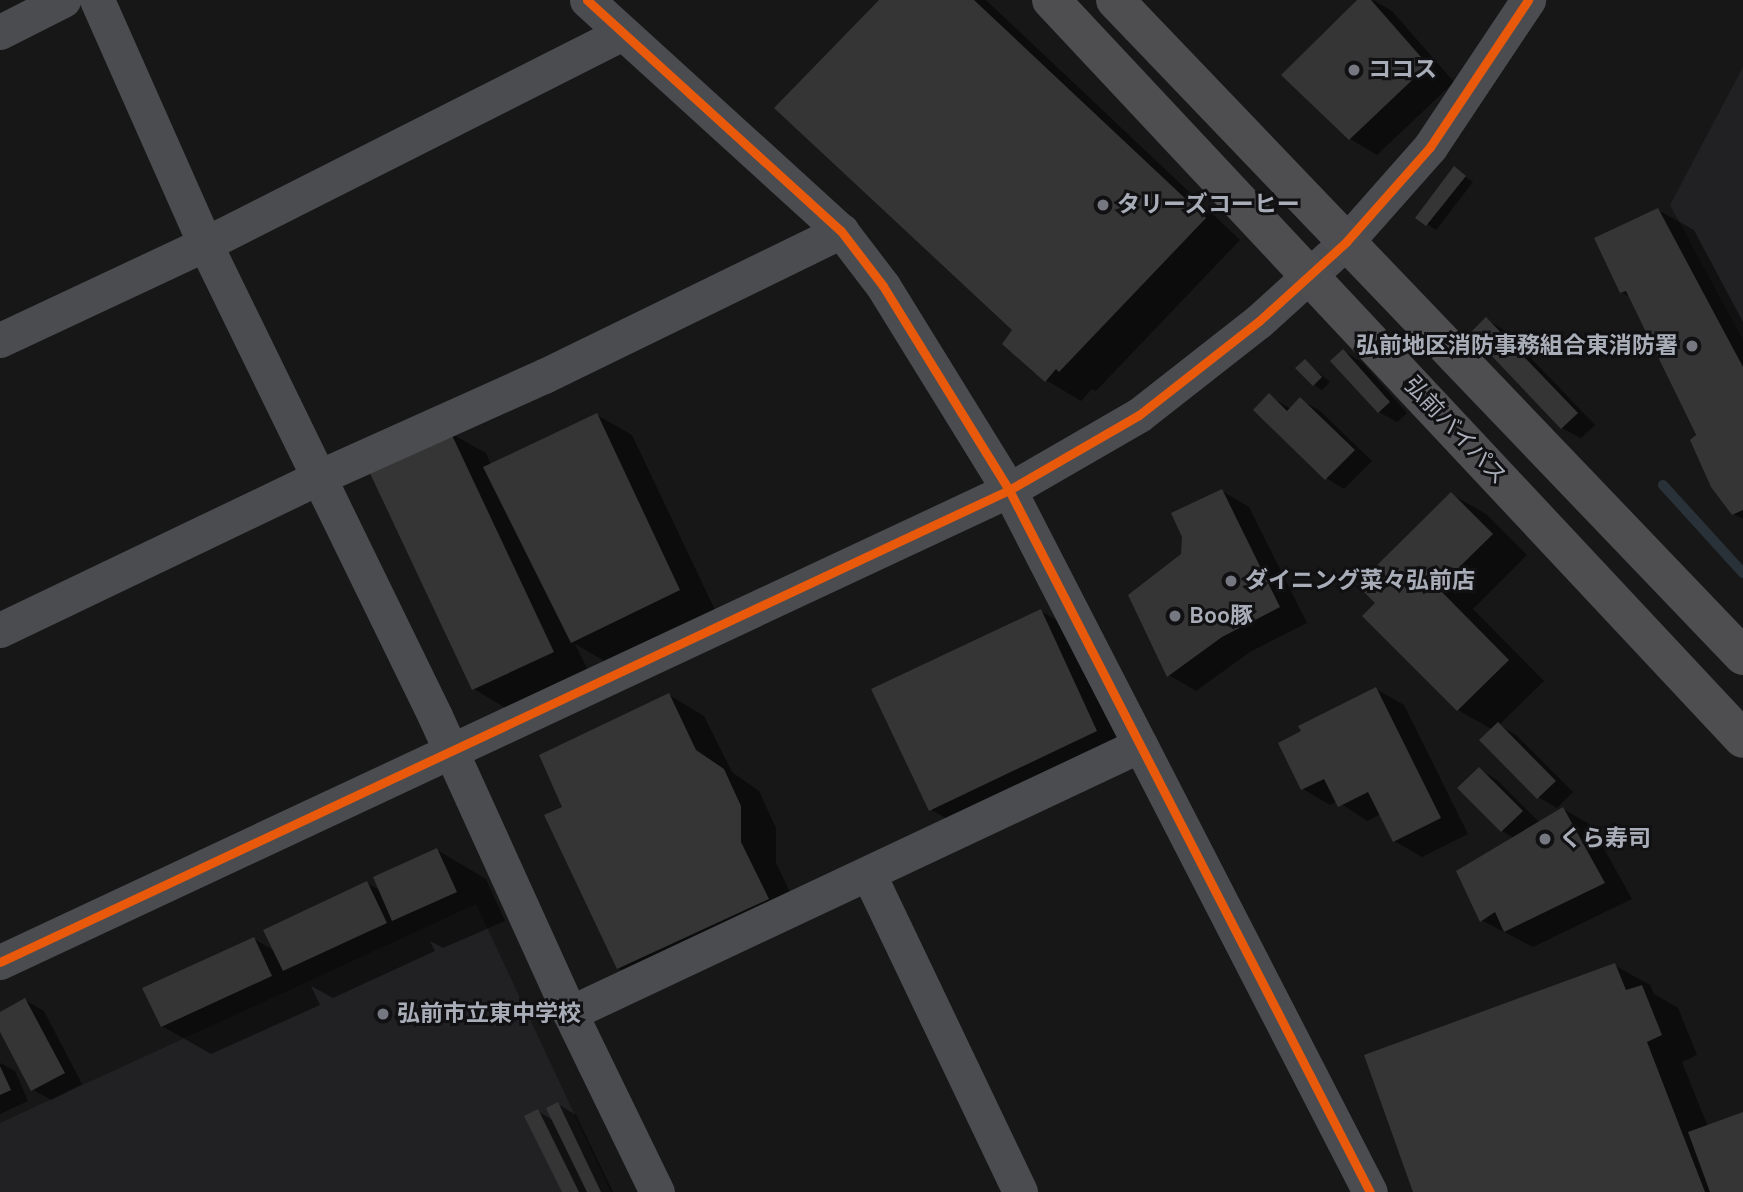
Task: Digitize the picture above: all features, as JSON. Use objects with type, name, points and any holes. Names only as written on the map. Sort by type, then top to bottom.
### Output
[{"type":"highway","name":"弘前バイパス","points":[[1051,0],[1743,739]]},
{"type":"highway","points":[[1115,0],[1743,656]]},
{"type":"street","points":[[0,32],[63,0]]},
{"type":"street","points":[[97,0],[205,244],[319,477],[570,1013],[657,1192]]},
{"type":"street","points":[[587,0],[841,231],[883,286],[1009,490],[1370,1192]]},
{"type":"street","points":[[0,962],[1009,490],[1139,415],[1259,321],[1346,242],[1430,147],[1528,0]]},
{"type":"street","points":[[0,340],[205,244],[623,33]]},
{"type":"street","points":[[0,630],[319,477],[544,376],[841,231]]},
{"type":"street","points":[[570,1013],[869,875],[1140,745]]},
{"type":"street","points":[[869,875],[1020,1192]]},
{"type":"shaded area","points":[[1743,67],[1743,340],[1670,205]]},
{"type":"shaded area","name":"弘前市立東中学校","points":[[476,904],[611,1192],[0,1192],[0,1123]]},
{"type":"building","points":[[879,0],[974,0],[1206,218],[1059,372],[1056,369],[1045,382],[1002,344],[1012,330],[774,108]]},
{"type":"building","name":"ココス","points":[[1357,0],[1371,0],[1428,65],[1349,140],[1281,75]]},
{"type":"building","points":[[1454,166],[1466,176],[1426,226],[1415,218]]},
{"type":"building","name":"弘前地区消防事務組合東消防署","points":[[1658,208],[1743,367],[1743,510],[1732,515],[1711,487],[1690,440],[1696,435],[1626,291],[1620,293],[1594,238]]},
{"type":"building","points":[[1486,317],[1578,413],[1561,429],[1470,333]]},
{"type":"building","points":[[1343,349],[1390,402],[1378,413],[1330,361]]},
{"type":"building","points":[[1305,359],[1322,377],[1313,386],[1295,368]]},
{"type":"building","points":[[1269,393],[1287,411],[1300,397],[1355,450],[1325,480],[1253,410]]},
{"type":"building","points":[[597,413],[680,590],[571,643],[483,467]]},
{"type":"building","points":[[450,431],[554,652],[472,690],[368,469]]},
{"type":"building","points":[[1222,489],[1280,607],[1222,637],[1167,677],[1128,595],[1181,554],[1182,537],[1171,513]]},
{"type":"building","points":[[1451,492],[1493,534],[1438,588],[1509,660],[1457,711],[1362,616],[1375,603],[1357,585]]},
{"type":"building","points":[[1041,609],[1097,731],[929,811],[871,689]]},
{"type":"building","points":[[1376,687],[1441,818],[1393,842],[1368,792],[1338,807],[1324,779],[1301,790],[1278,743],[1301,731],[1298,726]]},
{"type":"building","points":[[669,693],[696,750],[724,769],[741,806],[741,842],[769,899],[617,969],[544,815],[562,807],[539,755]]},
{"type":"building","points":[[1498,722],[1556,781],[1537,799],[1479,740]]},
{"type":"building","points":[[1479,767],[1523,811],[1501,832],[1457,788]]},
{"type":"building","name":"くら寿司","points":[[1563,807],[1605,883],[1504,932],[1495,912],[1480,922],[1456,871]]},
{"type":"building","points":[[437,848],[457,892],[392,921],[373,877]]},
{"type":"building","points":[[367,881],[387,923],[283,971],[263,930]]},
{"type":"building","points":[[254,937],[272,976],[161,1027],[142,988]]},
{"type":"building","points":[[1615,963],[1626,990],[1642,985],[1662,1035],[1647,1042],[1705,1192],[1413,1192],[1364,1055]]},
{"type":"building","points":[[25,998],[65,1073],[31,1091],[0,1032],[0,1012]]},
{"type":"building","points":[[0,1066],[11,1090],[0,1095]]},
{"type":"building","points":[[558,1102],[601,1192],[587,1192],[546,1108]]},
{"type":"building","points":[[538,1109],[579,1192],[562,1192],[524,1116]]},
{"type":"building","points":[[1743,1112],[1743,1192],[1710,1192],[1688,1132]]},
{"type":"waterway","points":[[1663,485],[1743,573]]},
{"type":"cycle path","points":[[587,0],[841,231],[883,286],[1009,490],[1370,1192]]},
{"type":"cycle path","points":[[0,962],[1009,490],[1139,415],[1259,321],[1346,242],[1430,147],[1528,0]]},
{"type":"place","name":"ココス","points":[[1354,70]]},
{"type":"place","name":"タリーズコーヒー","points":[[1103,205]]},
{"type":"place","name":"弘前地区消防事務組合東消防署","points":[[1692,346]]},
{"type":"place","name":"ダイニング菜々弘前店","points":[[1231,581]]},
{"type":"place","name":"Boo豚","points":[[1175,616]]},
{"type":"place","name":"くら寿司","points":[[1545,839]]},
{"type":"place","name":"弘前市立東中学校","points":[[383,1014]]}]
